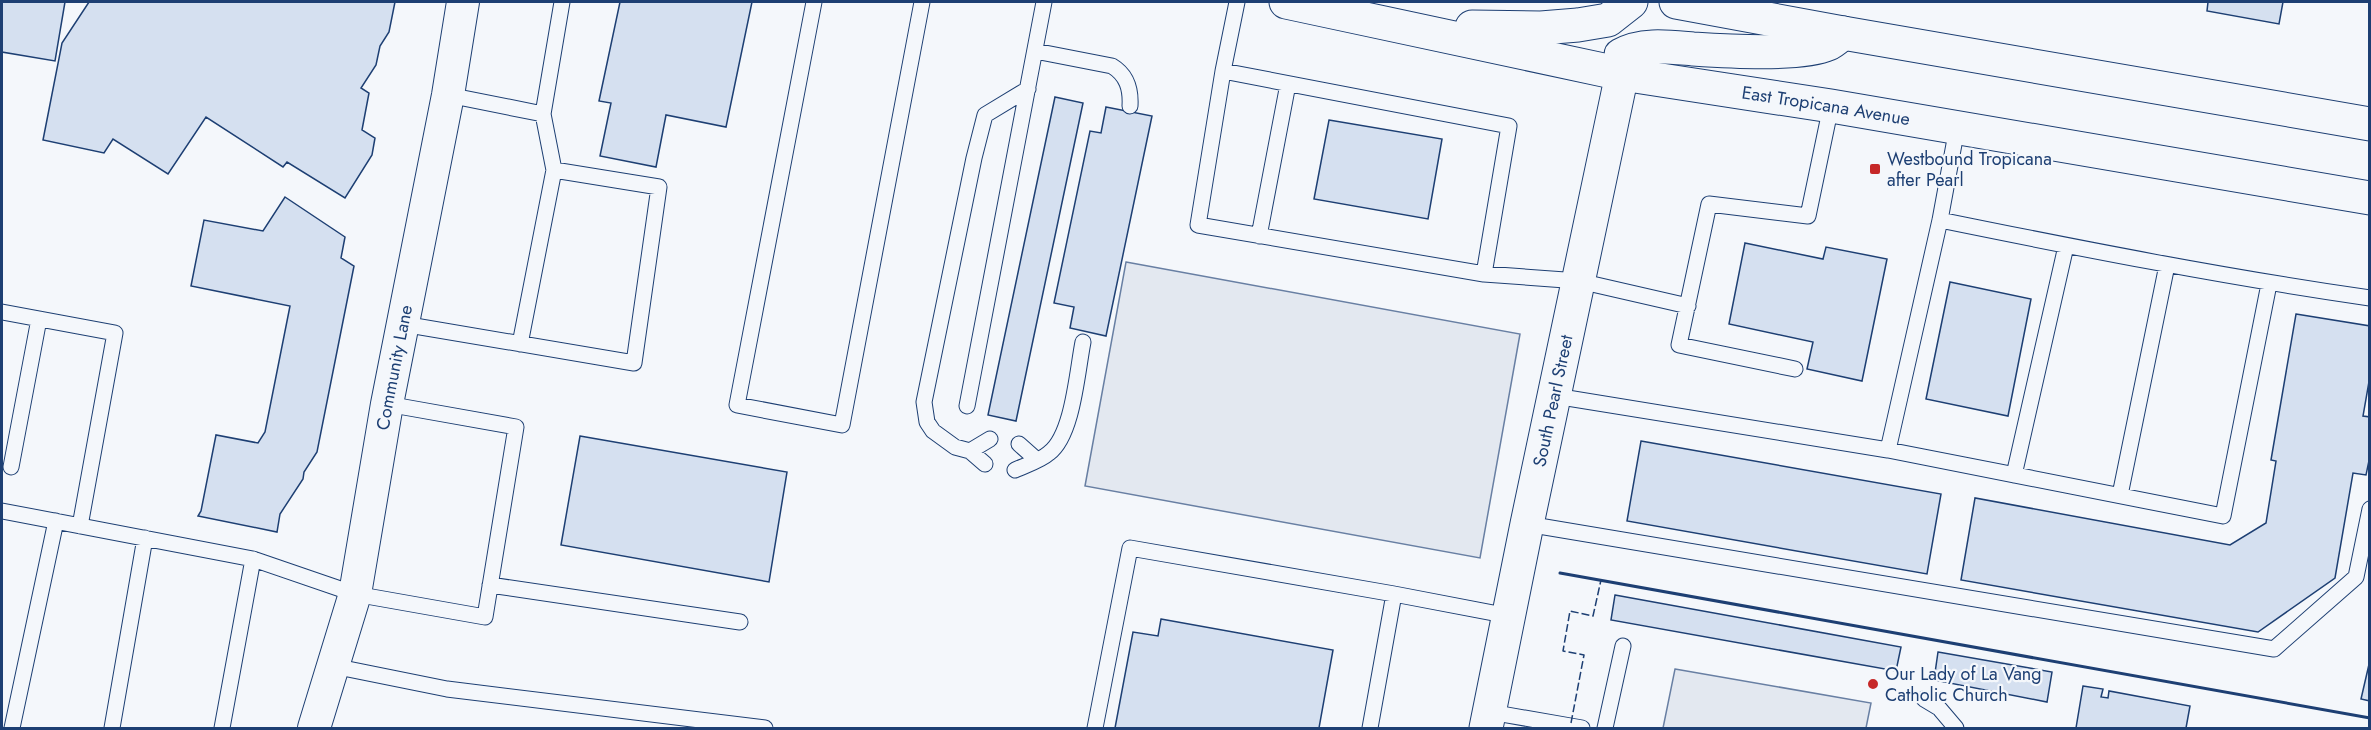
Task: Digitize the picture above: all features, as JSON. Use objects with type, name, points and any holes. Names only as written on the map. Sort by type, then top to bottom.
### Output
[{"type":"main road","name":"East Tropicana Avenue","points":[[1286,2],[1622,74],[1831,106],[2370,198]]},
{"type":"main road","points":[[1396,25],[1541,28],[1578,25],[1608,20],[1631,2]]},
{"type":"main road","points":[[1676,2],[2370,124]]},
{"type":"main road","name":"South Pearl Street","points":[[1488,720],[1622,74],[1621,55],[1631,49],[1671,47],[1791,51],[1827,45],[1843,33]]},
{"type":"street","name":"Community Lane","points":[[314,729],[355,594],[387,404],[448,95],[463,2]]},
{"type":"lane","points":[[520,344],[554,170],[543,114],[562,2]]},
{"type":"lane","points":[[814,2],[737,405],[842,426],[922,2]]},
{"type":"lane","points":[[967,406],[1044,2]]},
{"type":"lane","points":[[1237,2],[1198,225],[1484,274],[1579,281],[1688,306]]},
{"type":"lane","points":[[1035,51],[1112,66],[1119,70],[1131,91],[1130,106]]},
{"type":"lane","points":[[1223,72],[1509,126],[1484,274]]},
{"type":"lane","points":[[1259,236],[1288,84]]},
{"type":"lane","points":[[985,464],[970,451],[955,447],[933,431],[927,422],[924,402],[974,158],[985,115],[1028,88]]},
{"type":"lane","points":[[448,95],[543,114]]},
{"type":"lane","points":[[1795,369],[1679,345],[1709,204],[1808,216],[1831,106]]},
{"type":"lane","points":[[1888,450],[1940,220],[1957,128]]},
{"type":"lane","points":[[403,324],[634,363],[659,187],[554,170]]},
{"type":"lane","points":[[1940,220],[2269,284],[2370,298]]},
{"type":"lane","points":[[2014,475],[2066,246]]},
{"type":"lane","points":[[2120,495],[2167,265]]},
{"type":"lane","points":[[1555,396],[1888,450],[2223,516],[2269,284]]},
{"type":"lane","points":[[2,312],[115,333],[80,526]]},
{"type":"lane","points":[[11,467],[39,319]]},
{"type":"lane","points":[[1015,470],[1049,453],[1060,441],[1070,411],[1083,342]]},
{"type":"lane","points":[[2,511],[253,559],[355,594],[485,617],[516,427],[387,404]]},
{"type":"lane","points":[[970,451],[990,439]]},
{"type":"lane","points":[[1019,444],[1037,460]]},
{"type":"lane","points":[[1527,524],[2274,649],[2356,577],[2370,509]]},
{"type":"lane","points":[[12,729],[56,521]]},
{"type":"lane","points":[[112,729],[145,538]]},
{"type":"lane","points":[[1095,729],[1130,548],[1509,616]]},
{"type":"lane","points":[[222,729],[253,559]]},
{"type":"lane","points":[[490,585],[740,622]]},
{"type":"lane","points":[[1370,729],[1394,594]]},
{"type":"lane","points":[[1605,729],[1623,646]]},
{"type":"lane","points":[[333,666],[447,688],[765,729]]},
{"type":"lane","points":[[1924,699],[1939,708],[1956,729]]},
{"type":"lane","points":[[1488,720],[1582,729]]},
{"type":"shaded area","points":[[1126,262],[1520,334],[1480,558],[1085,486]]},
{"type":"shaded area","points":[[1675,669],[1871,703],[1866,728],[1663,728]]},
{"type":"building","points":[[2,2],[65,2],[55,61],[2,52]]},
{"type":"building","points":[[89,2],[395,2],[389,32],[380,46],[376,65],[361,88],[369,93],[362,130],[375,138],[372,155],[345,198],[287,162],[283,167],[206,117],[168,174],[113,139],[104,153],[43,140],[62,43]]},
{"type":"building","points":[[620,2],[752,2],[726,127],[666,115],[656,167],[600,156],[611,103],[599,101]]},
{"type":"building","points":[[2208,2],[2283,2],[2279,24],[2207,11]]},
{"type":"building","points":[[1055,97],[1083,103],[1016,421],[988,415]]},
{"type":"building","points":[[1106,107],[1152,116],[1106,336],[1070,328],[1074,307],[1054,303],[1090,131],[1101,133]]},
{"type":"building","points":[[1329,120],[1442,139],[1428,219],[1314,199]]},
{"type":"building","points":[[285,197],[345,237],[341,258],[354,266],[317,452],[304,472],[303,479],[280,514],[277,532],[198,516],[201,511],[216,435],[258,443],[265,432],[290,306],[191,286],[204,220],[263,231]]},
{"type":"building","points":[[1745,243],[1823,259],[1826,247],[1887,259],[1862,381],[1807,369],[1813,342],[1729,324]]},
{"type":"building","points":[[1950,282],[2031,299],[2008,416],[1926,399]]},
{"type":"building","points":[[2296,314],[2370,326],[2370,376],[2363,416],[2370,417],[2370,456],[2366,475],[2353,473],[2335,578],[2258,632],[1961,580],[1975,498],[2230,545],[2266,523],[2276,461],[2271,460]]},
{"type":"building","points":[[580,436],[787,472],[769,582],[561,545]]},
{"type":"building","points":[[1641,441],[1941,494],[1927,574],[1627,521]]},
{"type":"building","points":[[1615,595],[1901,647],[1896,671],[1611,620]]},
{"type":"building","points":[[1161,619],[1333,650],[1319,728],[1115,728],[1133,632],[1158,636]]},
{"type":"building","points":[[1938,652],[2052,672],[2047,702],[1934,680]]},
{"type":"building","points":[[2370,660],[2370,701],[2361,699]]},
{"type":"building","name":"Our Lady of La Vang Catholic Church","points":[[2083,686],[2103,689],[2101,697],[2108,698],[2109,691],[2190,706],[2186,728],[2076,728]]},
{"type":"fence","points":[[1571,723],[1584,655],[1563,651],[1570,611],[1593,616],[1601,580]]},
{"type":"wall","points":[[1560,573],[2370,718]]},
{"type":"place","name":"Westbound Tropicana after Pearl","points":[[1875,169]]},
{"type":"place","name":"Our Lady of La Vang Catholic Church","points":[[1873,684]]}]
